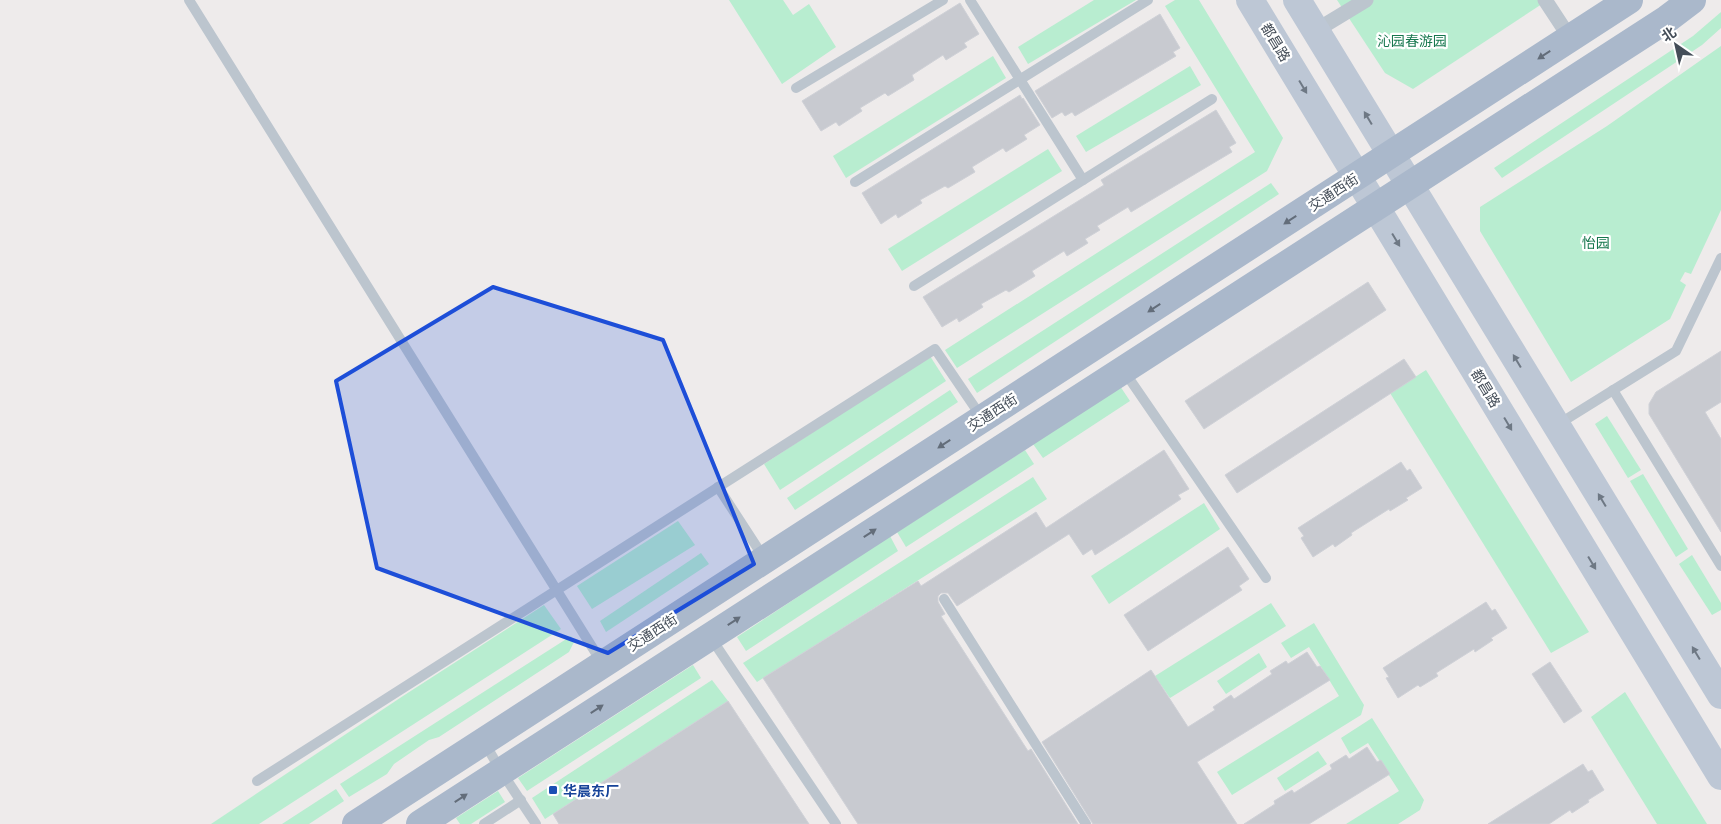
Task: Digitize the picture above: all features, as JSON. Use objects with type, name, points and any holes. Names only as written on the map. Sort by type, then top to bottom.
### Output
[{"type":"main road","name":"都昌路","points":[[1250,0],[1721,776]]},
{"type":"main road","points":[[1297,0],[1721,695]]},
{"type":"main road","name":"交通西街","points":[[356,824],[1629,0]]},
{"type":"main road","points":[[434,820],[501,771],[1376,208],[1667,19],[1692,0]]},
{"type":"street","points":[[1315,30],[1366,0]]},
{"type":"street","points":[[1545,0],[1570,38]]},
{"type":"lane","points":[[189,0],[602,664]]},
{"type":"lane","points":[[796,88],[943,0]]},
{"type":"lane","points":[[970,0],[1083,180]]},
{"type":"lane","points":[[855,182],[1148,0]]},
{"type":"lane","points":[[914,286],[1212,99]]},
{"type":"lane","points":[[1556,425],[1676,352],[1721,258]]},
{"type":"lane","points":[[258,781],[935,349],[982,419]]},
{"type":"lane","points":[[1124,370],[1266,578]]},
{"type":"lane","points":[[1613,390],[1721,566]]},
{"type":"lane","points":[[718,487],[765,559]]},
{"type":"lane","points":[[944,599],[1086,824]]},
{"type":"lane","points":[[710,637],[836,824]]},
{"type":"lane","points":[[484,741],[501,771],[536,824]]},
{"type":"lane","points":[[484,824],[520,800]]},
{"type":"highlighted area","points":[[493,287],[663,340],[754,564],[608,653],[377,568],[336,381]]},
{"type":"green space","points":[[729,0],[783,0],[793,15],[809,4],[836,47],[782,84]]},
{"type":"green space","points":[[1094,0],[1136,0],[1028,64],[1018,47]]},
{"type":"green space","points":[[1175,0],[1199,0],[1283,138],[1267,171],[957,368],[945,350],[1255,152],[1165,6]]},
{"type":"green space","name":"沁园春游园","points":[[1337,0],[1548,0],[1413,89],[1385,73]]},
{"type":"green space","points":[[1721,12],[1721,28],[1702,45],[1502,178],[1494,168],[1693,36]]},
{"type":"green space","name":"怡园","points":[[1721,46],[1721,210],[1691,274],[1685,272],[1680,281],[1686,285],[1670,319],[1571,382],[1480,231],[1480,207],[1607,126]]},
{"type":"green space","points":[[993,56],[1006,78],[846,178],[833,156]]},
{"type":"green space","points":[[1190,66],[1201,85],[1086,152],[1076,136]]},
{"type":"green space","points":[[1048,149],[1062,171],[902,271],[888,249]]},
{"type":"green space","points":[[1271,183],[1279,194],[977,393],[968,379]]},
{"type":"green space","points":[[930,356],[946,381],[780,490],[764,464]]},
{"type":"green space","points":[[1426,370],[1589,632],[1551,653],[1390,393]]},
{"type":"green space","points":[[1120,386],[1130,401],[1043,458],[1033,444]]},
{"type":"green space","points":[[950,390],[958,402],[795,510],[787,498]]},
{"type":"green space","points":[[1607,416],[1641,470],[1628,478],[1595,424]]},
{"type":"green space","points":[[1025,450],[1034,464],[906,547],[897,532]]},
{"type":"green space","points":[[1643,474],[1688,549],[1676,557],[1630,481]]},
{"type":"green space","points":[[1033,477],[1047,499],[757,682],[743,663]]},
{"type":"green space","points":[[1204,503],[1220,529],[1109,604],[1091,576]]},
{"type":"green space","points":[[678,521],[695,545],[592,609],[577,586]]},
{"type":"green space","points":[[890,536],[898,551],[746,651],[737,637]]},
{"type":"green space","points":[[701,553],[709,564],[606,632],[600,621]]},
{"type":"green space","points":[[1692,555],[1721,603],[1721,610],[1712,615],[1679,564]]},
{"type":"green space","points":[[1271,603],[1286,626],[1170,698],[1155,676]]},
{"type":"green space","points":[[544,605],[561,629],[259,824],[211,824],[403,696]]},
{"type":"green space","points":[[1314,623],[1364,705],[1361,715],[1232,795],[1217,772],[1339,696],[1309,647],[1291,658],[1281,643]]},
{"type":"green space","points":[[571,636],[574,642],[569,652],[439,737],[429,740],[394,764],[387,774],[349,797],[340,784]]},
{"type":"green space","points":[[1259,653],[1267,667],[1226,694],[1217,681]]},
{"type":"green space","points":[[693,665],[701,678],[527,791],[518,778]]},
{"type":"green space","points":[[712,680],[728,701],[545,819],[532,798]]},
{"type":"green space","points":[[1625,692],[1707,824],[1657,824],[1591,717]]},
{"type":"green space","points":[[1372,718],[1424,800],[1420,810],[1398,824],[1346,824],[1399,791],[1368,743],[1350,754],[1341,738]]},
{"type":"green space","points":[[1318,751],[1327,764],[1285,791],[1277,778]]},
{"type":"green space","points":[[336,789],[344,801],[309,824],[282,824]]},
{"type":"green space","points":[[498,791],[505,802],[471,824],[460,824],[456,818]]},
{"type":"building","points":[[960,3],[979,34],[964,43],[967,47],[946,60],[943,55],[912,75],[914,80],[888,96],[885,93],[860,108],[862,111],[839,126],[836,122],[821,131],[802,101]]},
{"type":"building","points":[[1160,14],[1180,48],[1173,52],[1176,56],[1075,116],[1072,112],[1065,116],[1062,112],[1052,118],[1035,91]]},
{"type":"building","points":[[1020,95],[1040,125],[1024,135],[1027,139],[1006,152],[1003,148],[972,167],[975,172],[948,188],[945,186],[920,200],[922,203],[898,218],[896,214],[881,224],[862,193]]},
{"type":"building","points":[[1216,110],[1236,143],[1229,147],[1232,152],[1131,212],[1128,207],[1097,226],[1100,230],[1085,239],[1088,243],[1067,256],[1064,251],[1032,271],[1035,276],[1009,292],[1006,290],[981,304],[983,307],[959,322],[957,318],[942,327],[923,297],[1104,185],[1101,180]]},
{"type":"building","points":[[1368,282],[1386,310],[1204,429],[1185,401]]},
{"type":"building","points":[[1721,351],[1721,402],[1705,412],[1721,439],[1721,532],[1649,414],[1649,404],[1656,392]]},
{"type":"building","points":[[1404,359],[1416,377],[1237,493],[1225,475]]},
{"type":"building","points":[[1164,450],[1189,489],[1178,495],[1181,499],[1128,534],[1095,555],[1092,549],[1083,555],[1069,534],[957,606],[948,593],[941,593],[938,596],[938,602],[945,614],[941,616],[1028,751],[1031,749],[1078,824],[858,824],[763,678],[918,581],[921,586],[1036,512],[1046,528]]},
{"type":"building","points":[[1401,462],[1407,471],[1410,469],[1422,488],[1406,498],[1408,500],[1390,511],[1389,509],[1351,533],[1352,535],[1335,547],[1333,544],[1313,557],[1301,538],[1304,536],[1298,528]]},
{"type":"building","points":[[1228,547],[1249,579],[1239,586],[1242,590],[1148,651],[1124,615]]},
{"type":"building","points":[[1486,602],[1492,611],[1495,609],[1507,628],[1491,638],[1493,640],[1475,652],[1474,649],[1436,673],[1438,676],[1420,687],[1418,685],[1398,698],[1386,678],[1389,677],[1383,668]]},
{"type":"building","points":[[1307,652],[1317,667],[1320,666],[1330,680],[1197,762],[1237,824],[1093,824],[1042,742],[1151,670],[1188,727],[1215,710],[1213,707],[1231,695],[1234,699],[1272,674],[1270,671],[1286,661],[1288,664]]},
{"type":"building","points":[[1550,662],[1582,711],[1564,723],[1532,674]]},
{"type":"building","points":[[728,701],[809,824],[559,824],[553,814]]},
{"type":"building","points":[[1367,747],[1377,762],[1381,760],[1390,774],[1309,824],[1244,824],[1275,804],[1274,801],[1292,790],[1294,793],[1332,769],[1330,765],[1346,755],[1349,759]]},
{"type":"building","points":[[1583,764],[1588,772],[1592,770],[1604,790],[1572,813],[1570,810],[1549,824],[1488,824]]},
{"type":"place","name":"华晨东厂","points":[[553,790]]}]
